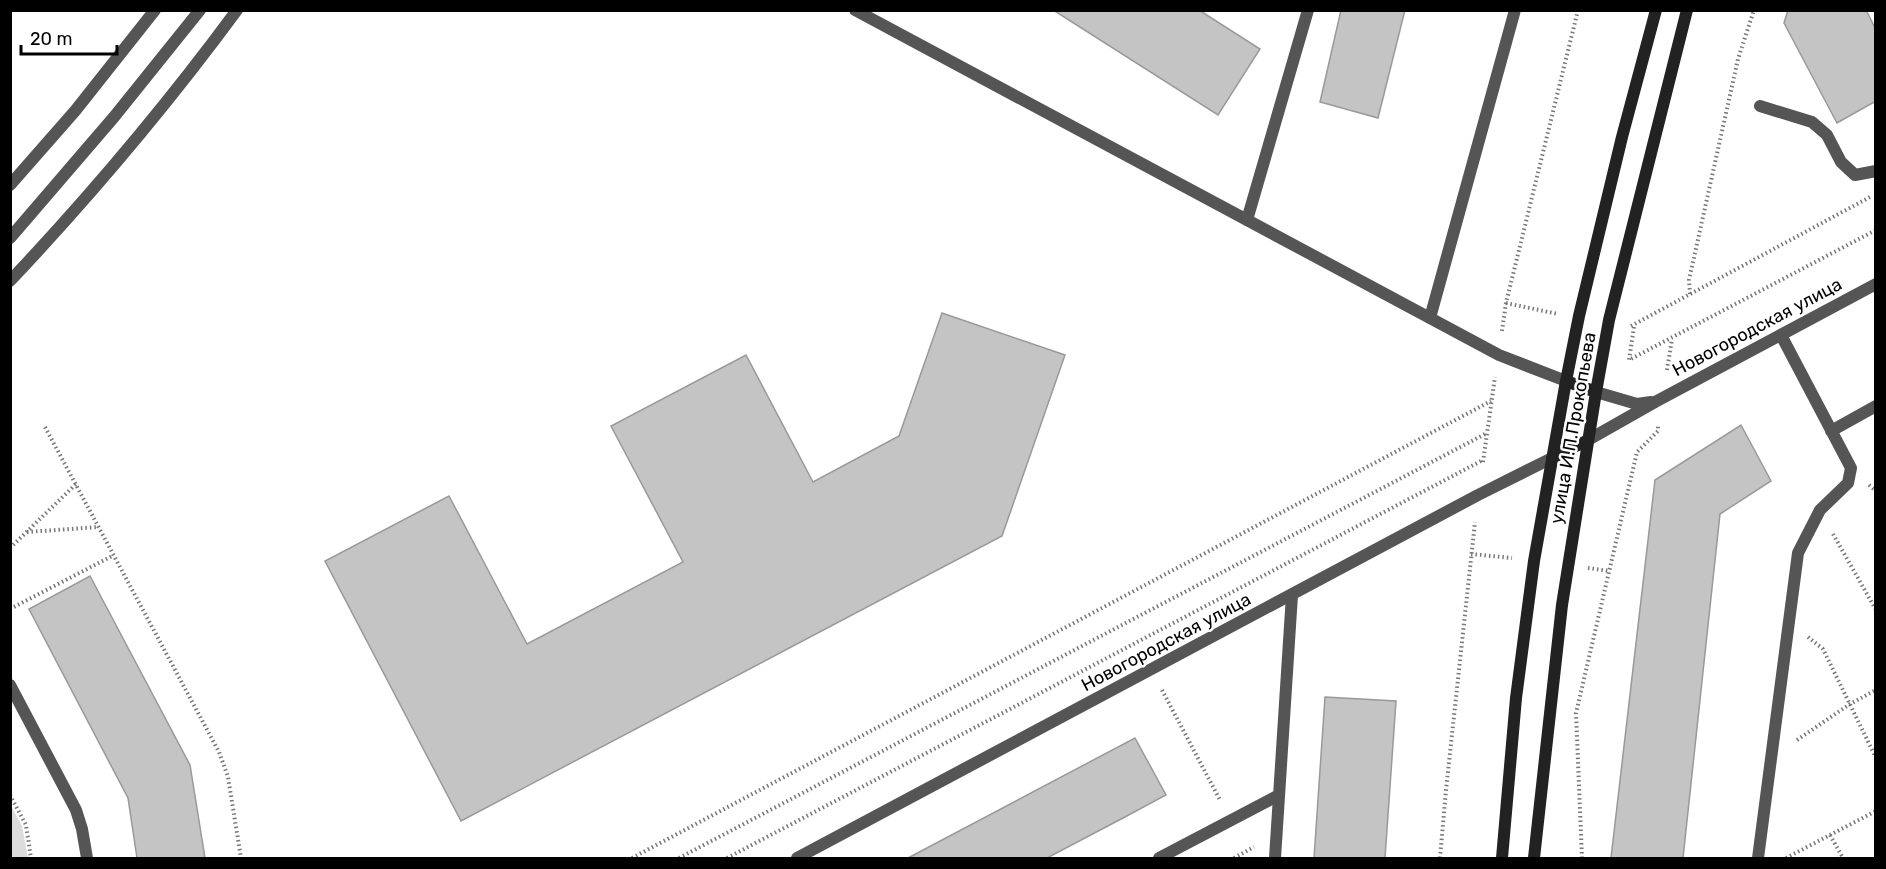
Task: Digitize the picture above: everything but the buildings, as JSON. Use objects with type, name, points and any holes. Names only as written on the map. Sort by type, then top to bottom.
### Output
[{"type":"street","points":[[10,185],[75,111],[155,10]]},
{"type":"street","points":[[10,238],[114,117],[200,10]]},
{"type":"street","points":[[10,281],[53,236],[125,152],[237,10]]},
{"type":"street","points":[[855,10],[1498,355],[1596,392],[1637,404],[1655,402]]},
{"type":"street","points":[[1247,220],[1308,10]]},
{"type":"street","points":[[1430,318],[1515,10]]},
{"type":"street","name":"улица И.П.Прокопьева","points":[[1502,858],[1516,698],[1534,561],[1552,458],[1579,316],[1656,10]]},
{"type":"street","name":"улица И.П.Прокопьева","points":[[1534,858],[1562,604],[1596,392],[1610,320],[1687,10]]},
{"type":"street","points":[[1760,106],[1812,122],[1827,135],[1841,162],[1855,175],[1875,171]]},
{"type":"street","name":"Новогородская улица","points":[[1588,440],[1875,284]]},
{"type":"street","points":[[1758,858],[1798,553],[1820,510],[1848,483],[1851,468],[1781,335]]},
{"type":"street","points":[[1831,431],[1875,406]]},
{"type":"street","points":[[1552,458],[1588,440]]},
{"type":"street","name":"Новогородская улица","points":[[797,858],[1478,495],[1552,458]]},
{"type":"street","points":[[1275,858],[1292,595]]},
{"type":"street","points":[[10,685],[76,810],[87,858]]},
{"type":"street","points":[[1159,858],[1279,795]]},
{"type":"path","points":[[1501,335],[1506,303],[1578,10]]},
{"type":"path","points":[[1690,294],[1689,280],[1737,59],[1754,10]]},
{"type":"path","points":[[1875,194],[1644,318],[1634,327],[1629,360],[1875,230]]},
{"type":"path","points":[[1506,303],[1559,314]]},
{"type":"path","points":[[1666,379],[1672,338]]},
{"type":"path","points":[[1482,470],[1496,367]]},
{"type":"path","points":[[632,858],[1491,400]]},
{"type":"path","points":[[1582,858],[1576,713],[1637,452],[1658,431],[1659,424]]},
{"type":"path","points":[[45,426],[219,752],[228,777],[241,858]]},
{"type":"path","points":[[679,858],[1487,433]]},
{"type":"path","points":[[728,858],[1484,460]]},
{"type":"path","points":[[10,548],[76,484]]},
{"type":"path","points":[[1820,510],[1875,610]]},
{"type":"path","points":[[1440,858],[1476,515]]},
{"type":"path","points":[[27,532],[99,528]]},
{"type":"path","points":[[1471,554],[1517,559]]},
{"type":"path","points":[[10,609],[114,555]]},
{"type":"path","points":[[1588,568],[1609,571]]},
{"type":"path","points":[[1789,622],[1823,649],[1875,758]]},
{"type":"path","points":[[1162,690],[1231,820]]},
{"type":"path","points":[[1772,757],[1850,704],[1875,690]]},
{"type":"path","points":[[10,795],[26,825],[31,858]]},
{"type":"path","points":[[1786,858],[1875,811]]},
{"type":"path","points":[[1830,835],[1843,858]]},
{"type":"shaded area","points":[[10,804],[22,826],[28,858],[11,858]]}]
